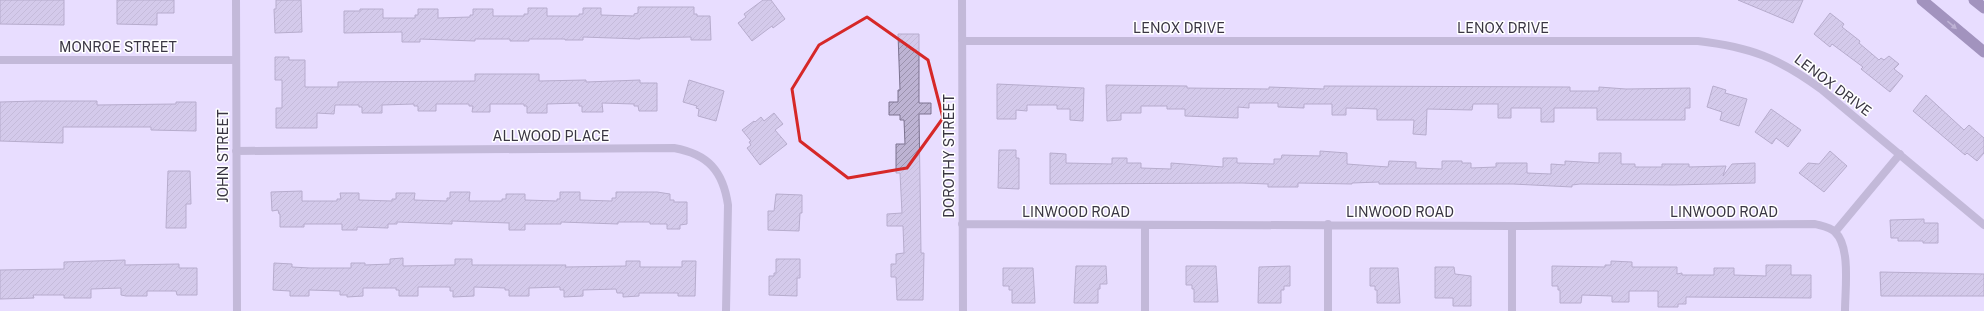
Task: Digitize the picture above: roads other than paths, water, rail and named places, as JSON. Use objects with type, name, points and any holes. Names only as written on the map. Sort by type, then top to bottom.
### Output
[{"type":"highway","points":[[1922,0],[1984,52]]},
{"type":"highway","points":[[1974,0],[1984,8]]},
{"type":"street","name":"JOHN STREET","points":[[236,0],[237,311]]},
{"type":"street","name":"DOROTHY STREET","points":[[962,0],[962,311]]},
{"type":"street","name":"LENOX DRIVE","points":[[962,42],[1698,41],[1725,44],[1751,50],[1776,60],[1800,73],[1900,154],[1984,225]]},
{"type":"street","name":"MONROE STREET","points":[[0,60],[236,60]]},
{"type":"street","name":"ALLWOOD PLACE","points":[[236,150],[674,148],[690,151],[703,157],[714,168],[721,177],[726,190],[728,205],[726,311]]},
{"type":"street","points":[[1846,311],[1846,255],[1843,244],[1835,232],[1900,154]]},
{"type":"street","name":"LINWOOD ROAD","points":[[962,224],[1328,224],[1512,226],[1815,224],[1835,232]]},
{"type":"street","points":[[1328,224],[1328,311]]},
{"type":"street","points":[[1145,225],[1145,311]]},
{"type":"street","points":[[1512,226],[1512,311]]}]
